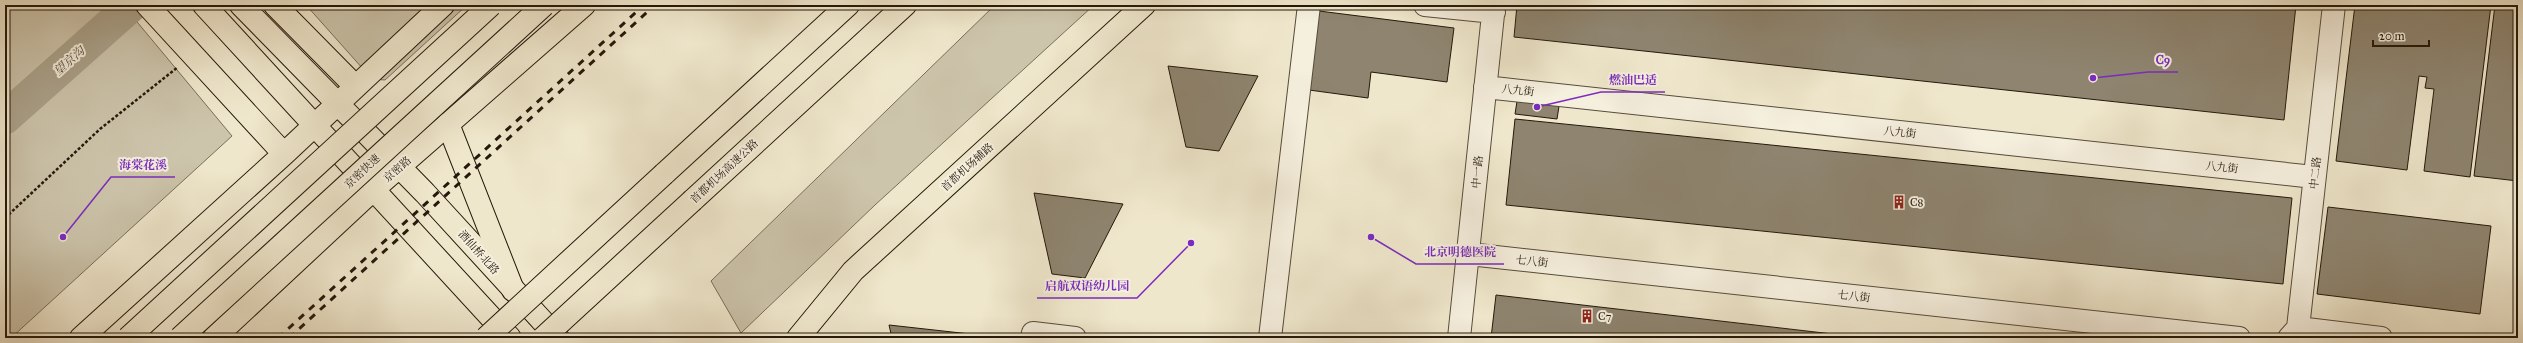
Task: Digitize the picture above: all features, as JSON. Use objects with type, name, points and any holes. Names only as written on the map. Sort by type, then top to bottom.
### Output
[{"type":"main road","points":[[147,5],[170,32],[284,154]]},
{"type":"main road","points":[[204,5],[375,188],[510,338]]},
{"type":"main road","name":"酒仙桥北路","points":[[240,5],[399,167],[558,338]]},
{"type":"main road","points":[[276,5],[355,86]]},
{"type":"main road","points":[[81,338],[284,154],[336,103],[443,5]]},
{"type":"main road","points":[[128,338],[491,5]]},
{"type":"main road","name":"京密快速","points":[[180,338],[544,5]]},
{"type":"main road","name":"京密路","points":[[214,338],[375,188],[584,5]]},
{"type":"main road","points":[[486,338],[848,5]]},
{"type":"main road","name":"首都机场高速公路","points":[[543,338],[905,5]]},
{"type":"main road","name":"首都机场辅路","points":[[798,338],[853,271],[1144,5]]},
{"type":"main road","points":[[448,124],[513,290]]},
{"type":"street","points":[[1270,338],[1309,5]]},
{"type":"street","points":[[1425,5],[1494,8]]},
{"type":"street","name":"中二路","points":[[2293,333],[2314,177],[2334,5]]},
{"type":"street","name":"中一路","points":[[1459,338],[1494,8]]},
{"type":"street","name":"八九街","points":[[1485,87],[2314,177]]},
{"type":"street","name":"七八街","points":[[1469,254],[2239,338]]},
{"type":"street","points":[[1032,338],[1033,333],[1075,338]]},
{"type":"street","points":[[2293,333],[2381,338]]},
{"type":"path","points":[[5,218],[100,129],[180,66]]},
{"type":"shaded area","points":[[5,5],[123,5],[232,136],[11,338],[5,338]]},
{"type":"shaded area","points":[[306,5],[467,5],[385,80],[372,79]]},
{"type":"shaded area","points":[[995,5],[1094,5],[875,205],[741,333],[711,281]]},
{"type":"building","points":[[1517,5],[2296,5],[2284,120],[1514,37]]},
{"type":"building","points":[[2355,5],[2491,5],[2470,177],[2424,171],[2434,89],[2425,88],[2427,77],[2419,76],[2407,170],[2336,161]]},
{"type":"building","points":[[2495,5],[2518,5],[2518,181],[2474,176]]},
{"type":"building","points":[[1319,11],[1454,28],[1447,82],[1371,72],[1368,98],[1309,90]]},
{"type":"building","points":[[1168,66],[1258,76],[1219,151],[1186,147]]},
{"type":"building","points":[[1518,95],[1560,100],[1557,119],[1515,114]]},
{"type":"building","name":"C8","points":[[1515,119],[2292,198],[2283,284],[1506,205]]},
{"type":"building","points":[[1034,193],[1123,204],[1085,278],[1052,274]]},
{"type":"building","points":[[2328,207],[2491,226],[2480,314],[2317,294]]},
{"type":"building","name":"C7","points":[[1496,295],[1867,338],[1491,338]]},
{"type":"building","points":[[889,325],[979,335],[978,338],[892,338]]},
{"type":"waterway","name":"望京沟","points":[[5,118],[132,5]]},
{"type":"railway","points":[[278,338],[644,5]]},
{"type":"railway","points":[[289,338],[655,5]]},
{"type":"place","name":"C9","points":[[2093,78]]},
{"type":"place","name":"燃油巴适","points":[[1537,107]]},
{"type":"place","name":"C8","points":[[1899,202]]},
{"type":"place","name":"海棠花溪","points":[[63,237]]},
{"type":"place","name":"北京明德医院","points":[[1371,237]]},
{"type":"place","name":"启航双语幼儿园","points":[[1191,243]]},
{"type":"place","name":"C7","points":[[1587,316]]}]
